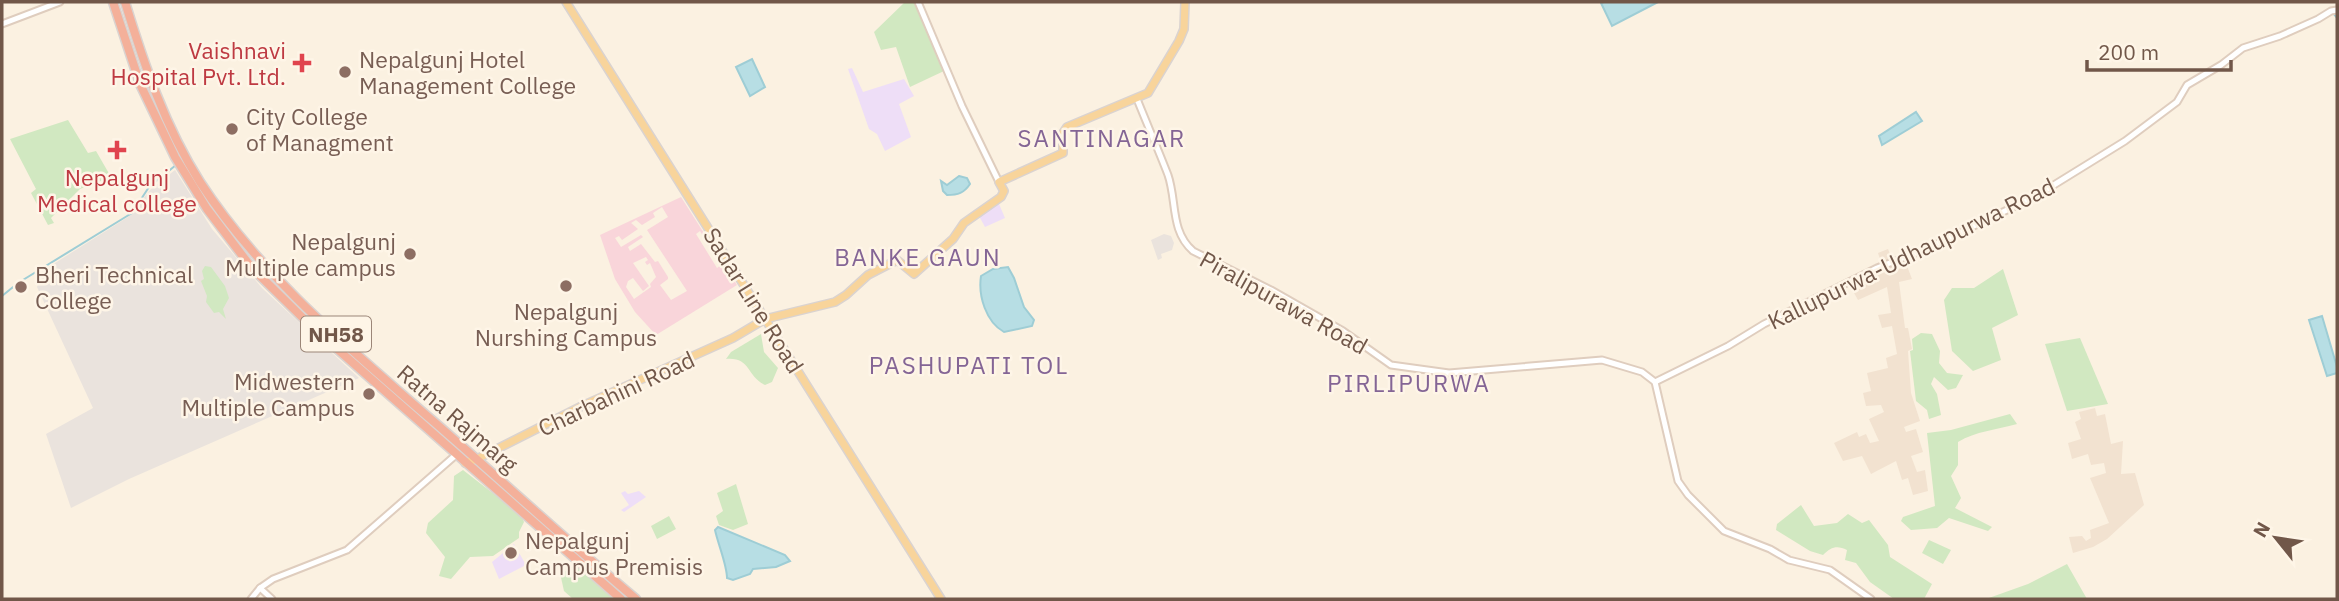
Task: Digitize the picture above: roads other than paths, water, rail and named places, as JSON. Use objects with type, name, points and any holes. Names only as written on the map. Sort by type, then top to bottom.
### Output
[{"type":"highway","name":"Ratna Rajmarg","points":[[113,2],[140,84],[174,157],[251,267],[280,297],[464,463],[621,599]]},
{"type":"highway","name":"Ratna Rajmarg","points":[[125,2],[166,118],[183,153],[217,208],[260,261],[306,307],[636,599]]},
{"type":"main road","name":"Sadar Line Road","points":[[566,2],[941,599]]},
{"type":"main road","points":[[999,182],[1063,153],[1063,133],[1067,127],[1148,93],[1184,29],[1185,2]]},
{"type":"main road","name":"Charbahini Road","points":[[464,463],[733,338],[765,319],[835,302],[868,275],[897,260],[914,274],[953,239],[964,223],[1001,197],[1004,191],[999,182]]},
{"type":"street","points":[[2,24],[60,2]]},
{"type":"street","points":[[918,2],[962,106],[999,182]]},
{"type":"street","name":"Kallupurwa-Udhaupurwa Road","points":[[1655,382],[1877,268],[1926,249],[2036,196],[2125,141],[2177,102],[2187,85],[2243,48],[2280,36],[2337,10]]},
{"type":"street","name":"Piralipurawa Road","points":[[1137,99],[1169,178],[1180,236],[1185,244],[1193,251],[1271,290],[1343,331],[1391,365],[1449,373],[1602,359],[1629,367],[1655,382]]},
{"type":"street","points":[[1655,382],[1678,481],[1717,526],[1789,560],[1830,570],[1871,599]]},
{"type":"street","points":[[251,599],[273,579],[347,550],[456,455],[466,450]]},
{"type":"street","points":[[260,588],[272,599]]},
{"type":"water","points":[[1658,2],[1612,26],[1601,3]]},
{"type":"water","points":[[752,59],[765,87],[750,96],[736,67]]},
{"type":"water","points":[[1916,112],[1922,121],[1882,145],[1879,136]]},
{"type":"water","points":[[959,176],[967,178],[970,184],[960,193],[947,195],[943,191],[941,181],[947,185]]},
{"type":"water","points":[[1008,267],[1024,307],[1034,320],[1032,326],[1004,332],[988,315],[980,284],[981,276],[993,269]]},
{"type":"water","points":[[2322,316],[2337,367],[2337,373],[2327,376],[2309,320]]},
{"type":"water","points":[[718,527],[785,555],[790,561],[776,567],[753,569],[750,574],[733,580],[727,578],[715,530]]},
{"type":"waterway","points":[[2333,13],[2337,18]]},
{"type":"waterway","points":[[2,296],[18,283],[132,213],[149,187],[176,165]]},
{"type":"place","name":"Vaishnavi Hospital Pvt. Ltd.","points":[[302,63]]},
{"type":"place","name":"Nepalgunj Hotel Management College","points":[[345,72]]},
{"type":"place","name":"City College of Managment","points":[[232,129]]},
{"type":"place","name":"Nepalgunj Medical college","points":[[117,150]]},
{"type":"place","name":"Nepalgunj Multiple campus","points":[[410,254]]},
{"type":"place","name":"Nepalgunj Nurshing Campus","points":[[566,286]]},
{"type":"place","name":"Bheri Technical College","points":[[21,287]]},
{"type":"place","name":"Midwestern Multiple Campus","points":[[369,394]]},
{"type":"place","name":"Nepalgunj Campus Premisis","points":[[511,553]]},
{"type":"district","name":"SANTINAGAR","points":[[1102,138]]},
{"type":"district","name":"BANKE GAUN","points":[[918,257]]},
{"type":"district","name":"PASHUPATI TOL","points":[[969,365]]},
{"type":"district","name":"PIRLIPURWA","points":[[1409,383]]}]
